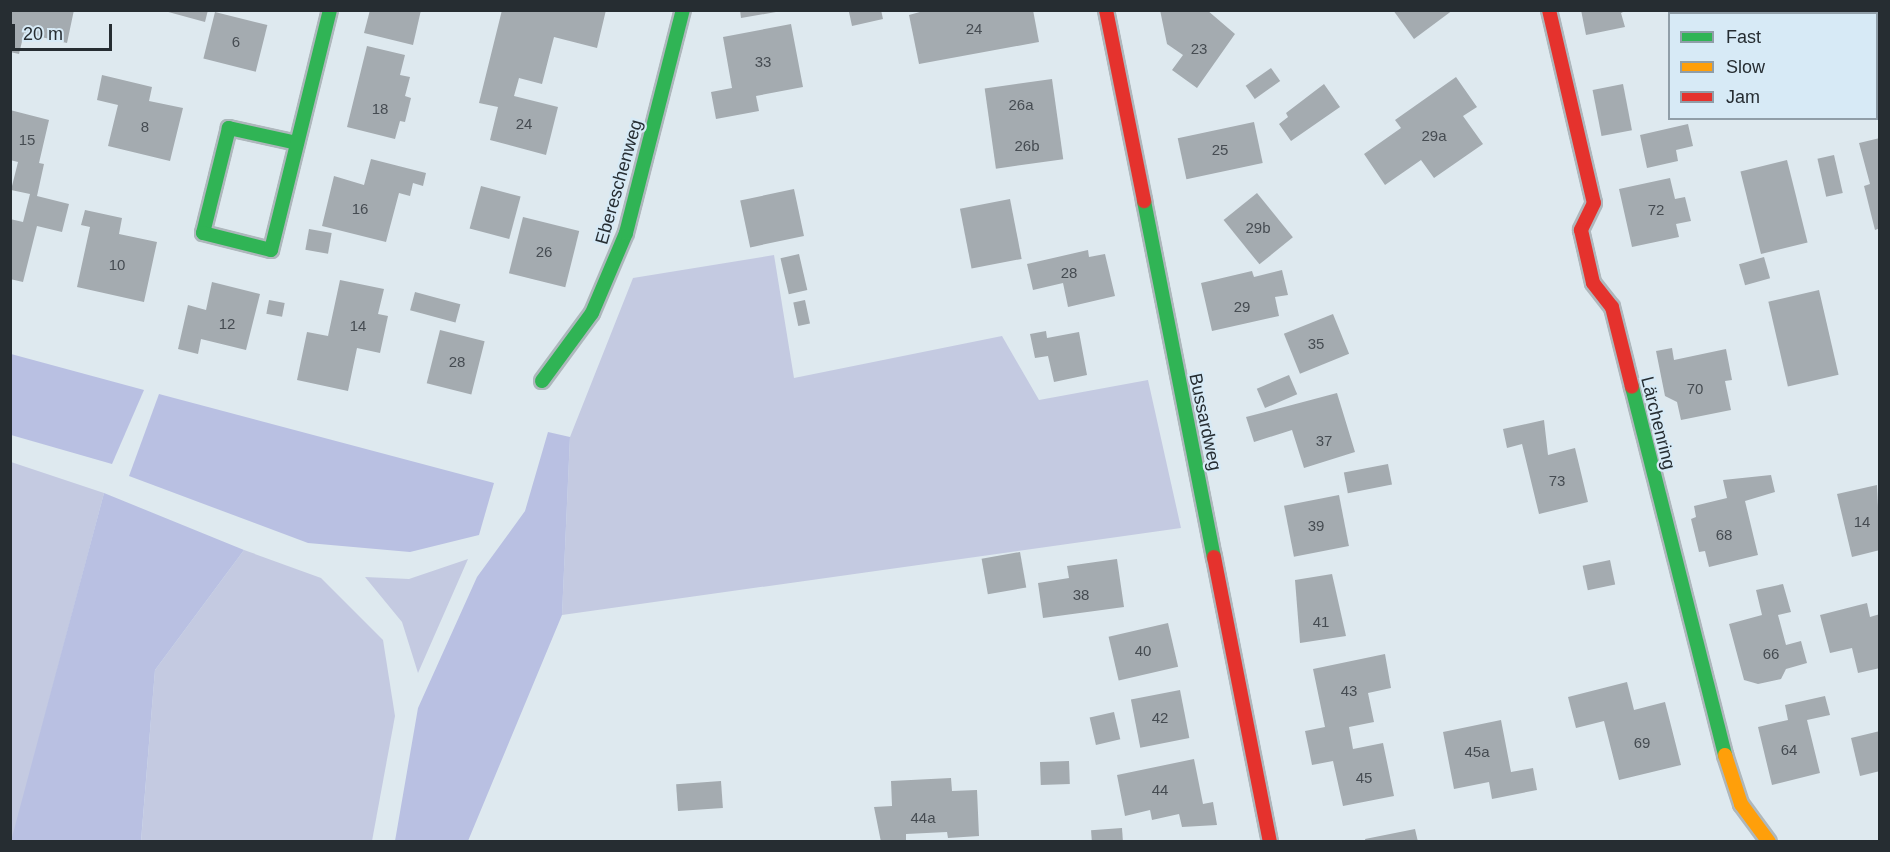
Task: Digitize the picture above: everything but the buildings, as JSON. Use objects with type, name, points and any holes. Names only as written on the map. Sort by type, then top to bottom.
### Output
[{"type":"street","points":[[297,143],[229,128],[203,233],[271,250],[330,10]]},
{"type":"street","name":"Ebereschenweg","points":[[542,381],[592,313],[626,233],[683,10]]},
{"type":"street","name":"Bussardweg","points":[[1106,10],[1270,842]]},
{"type":"street","name":"Lärchenring","points":[[1548,10],[1594,203],[1581,230],[1593,284],[1612,307],[1722,747],[1741,804],[1769,842]]},
{"type":"shaded area","points":[[774,255],[794,378],[1002,336],[1039,400],[1148,380],[1181,528],[562,615],[570,437],[633,278]]},
{"type":"shaded area","points":[[11,354],[144,390],[112,464],[11,435]]},
{"type":"shaded area","points":[[159,394],[494,483],[479,535],[410,552],[308,543],[129,476]]},
{"type":"shaded area","points":[[548,432],[570,437],[562,615],[468,841],[395,841],[418,708],[477,577],[525,511]]},
{"type":"shaded area","points":[[11,462],[104,493],[13,837],[11,837]]},
{"type":"shaded area","points":[[104,493],[244,550],[155,670],[141,841],[11,841]]},
{"type":"shaded area","points":[[244,550],[321,578],[383,640],[395,716],[372,841],[141,842],[155,670]]},
{"type":"shaded area","points":[[468,559],[418,673],[402,622],[365,577],[409,579]]},
{"type":"traffic: fast","points":[[297,143],[229,128],[203,233],[271,250],[330,10]]},
{"type":"traffic: fast","points":[[542,381],[592,313],[626,233],[683,10]]},
{"type":"traffic: fast","points":[[1144,201],[1214,557]]},
{"type":"traffic: fast","points":[[1632,387],[1725,755]]},
{"type":"traffic: slow","points":[[1725,755],[1741,804],[1769,842]]},
{"type":"traffic: jam","points":[[1106,10],[1144,201]]},
{"type":"traffic: jam","points":[[1549,10],[1594,203],[1581,230],[1593,283],[1612,307],[1632,387]]},
{"type":"traffic: jam","points":[[1214,557],[1270,842]]}]
